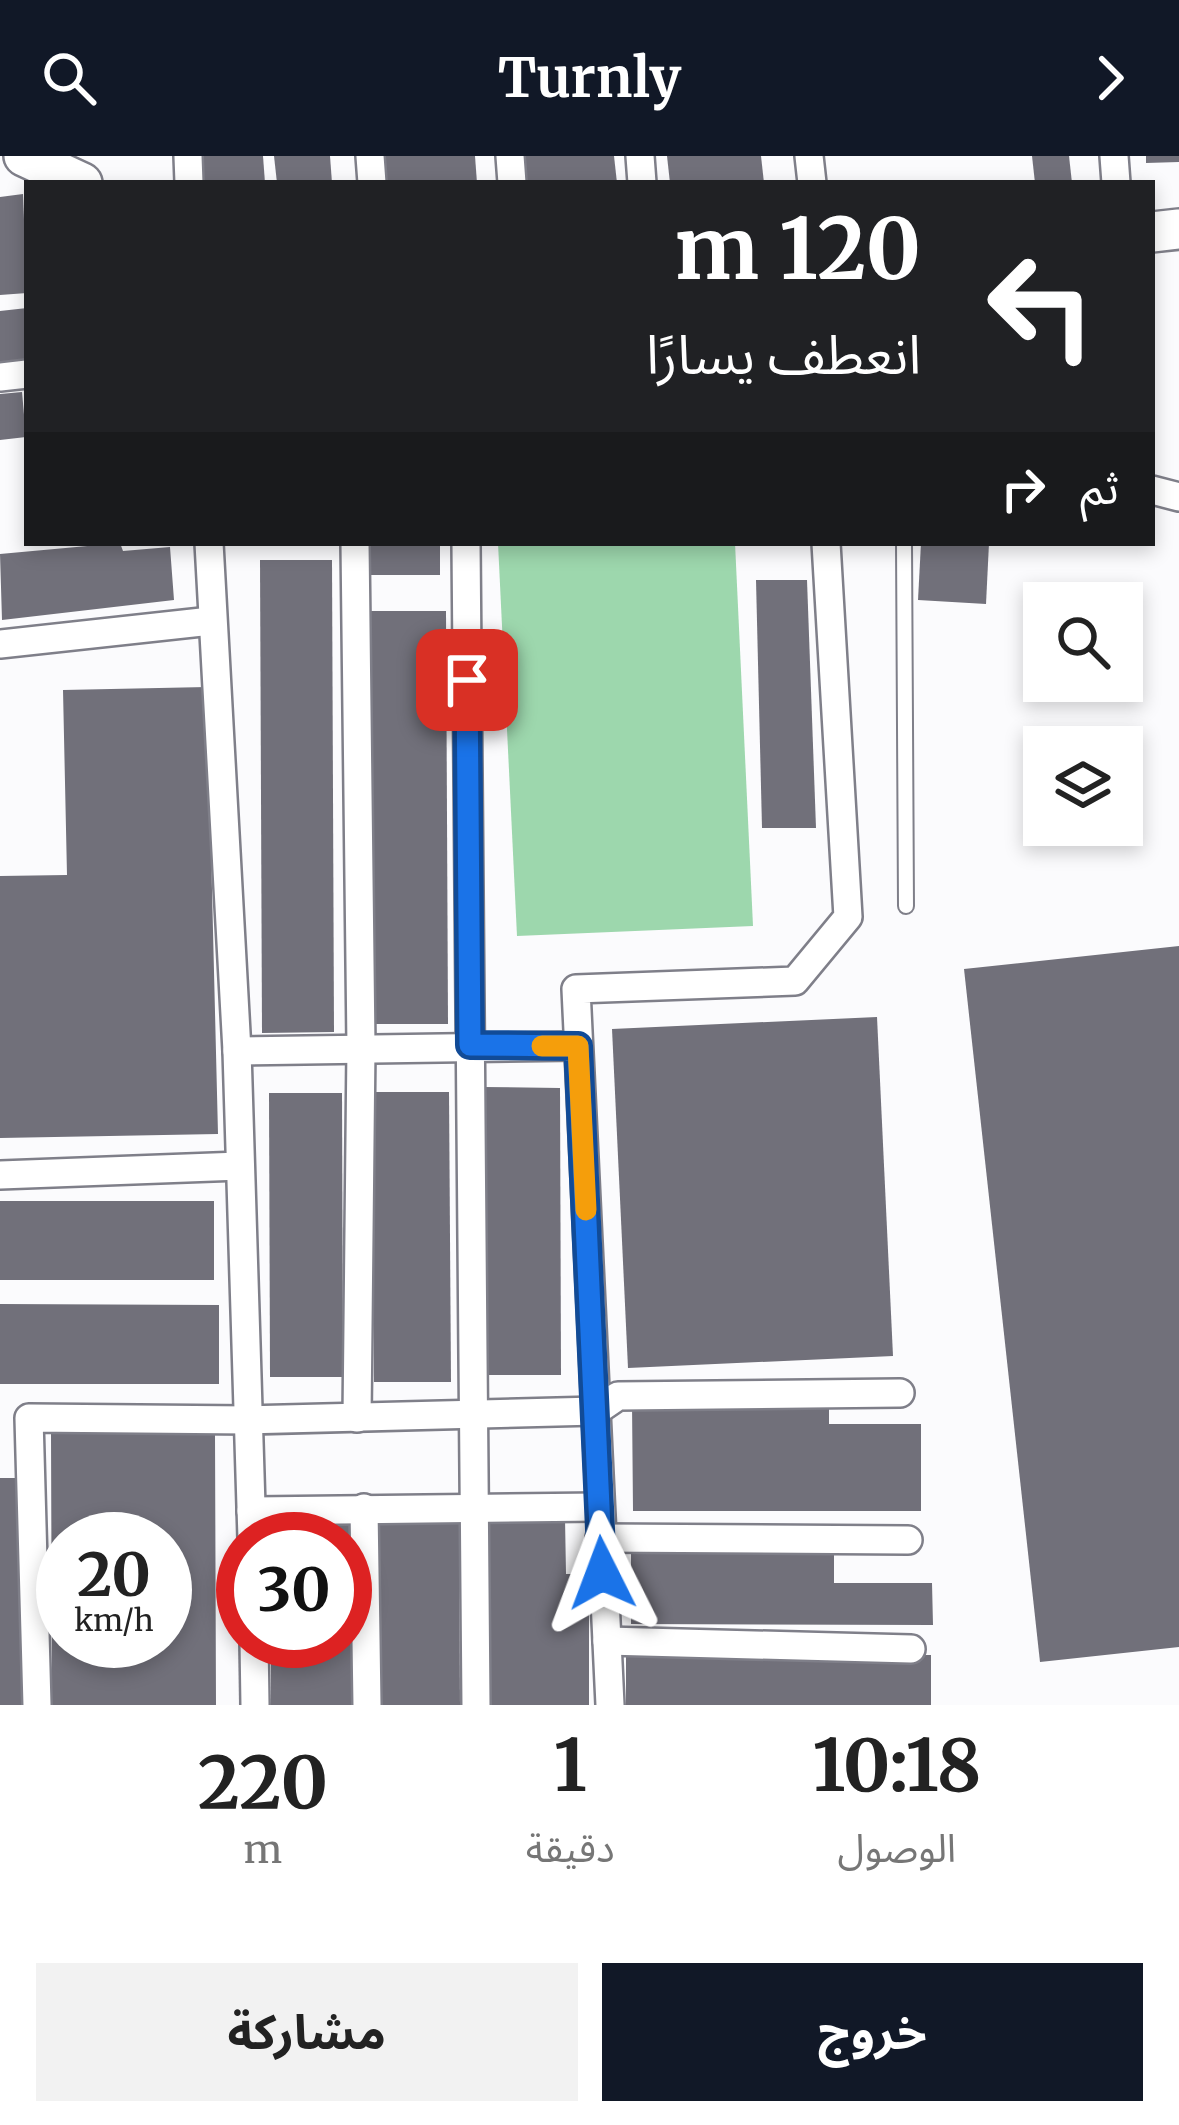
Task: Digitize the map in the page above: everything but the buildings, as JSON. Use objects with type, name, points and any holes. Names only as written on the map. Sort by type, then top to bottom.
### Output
[{"type":"street","points":[[23,156],[75,180]]},
{"type":"street","points":[[209,546],[237,1051],[252,1512]]},
{"type":"street","points":[[355,546],[361,1047],[357,1418]]},
{"type":"street","points":[[466,546],[476,1705]]},
{"type":"street","points":[[610,1705],[576,989],[795,981],[848,917],[826,546]]},
{"type":"street","points":[[0,644],[211,621]]},
{"type":"street","points":[[237,1051],[578,1046]]},
{"type":"street","points":[[0,1175],[240,1166]]},
{"type":"street","points":[[0,1420],[249,1420],[596,1411],[618,1396],[900,1393]]},
{"type":"street","points":[[29,1418],[37,1705]]},
{"type":"street","points":[[338,1512],[599,1507]]},
{"type":"street","points":[[364,1508],[367,1705]]},
{"type":"street","points":[[600,1538],[908,1540]]},
{"type":"street","points":[[607,1641],[911,1648]]},
{"type":"street","points":[[254,1668],[255,1705]]},
{"type":"lane","points":[[904,546],[906,906]]},
{"type":"green space","points":[[498,546],[735,546],[753,926],[517,936]]},
{"type":"slow traffic","points":[[542,1046],[578,1046],[586,1210]]},
{"type":"route","points":[[467,680],[470,1045],[578,1046],[602,1573]]}]
